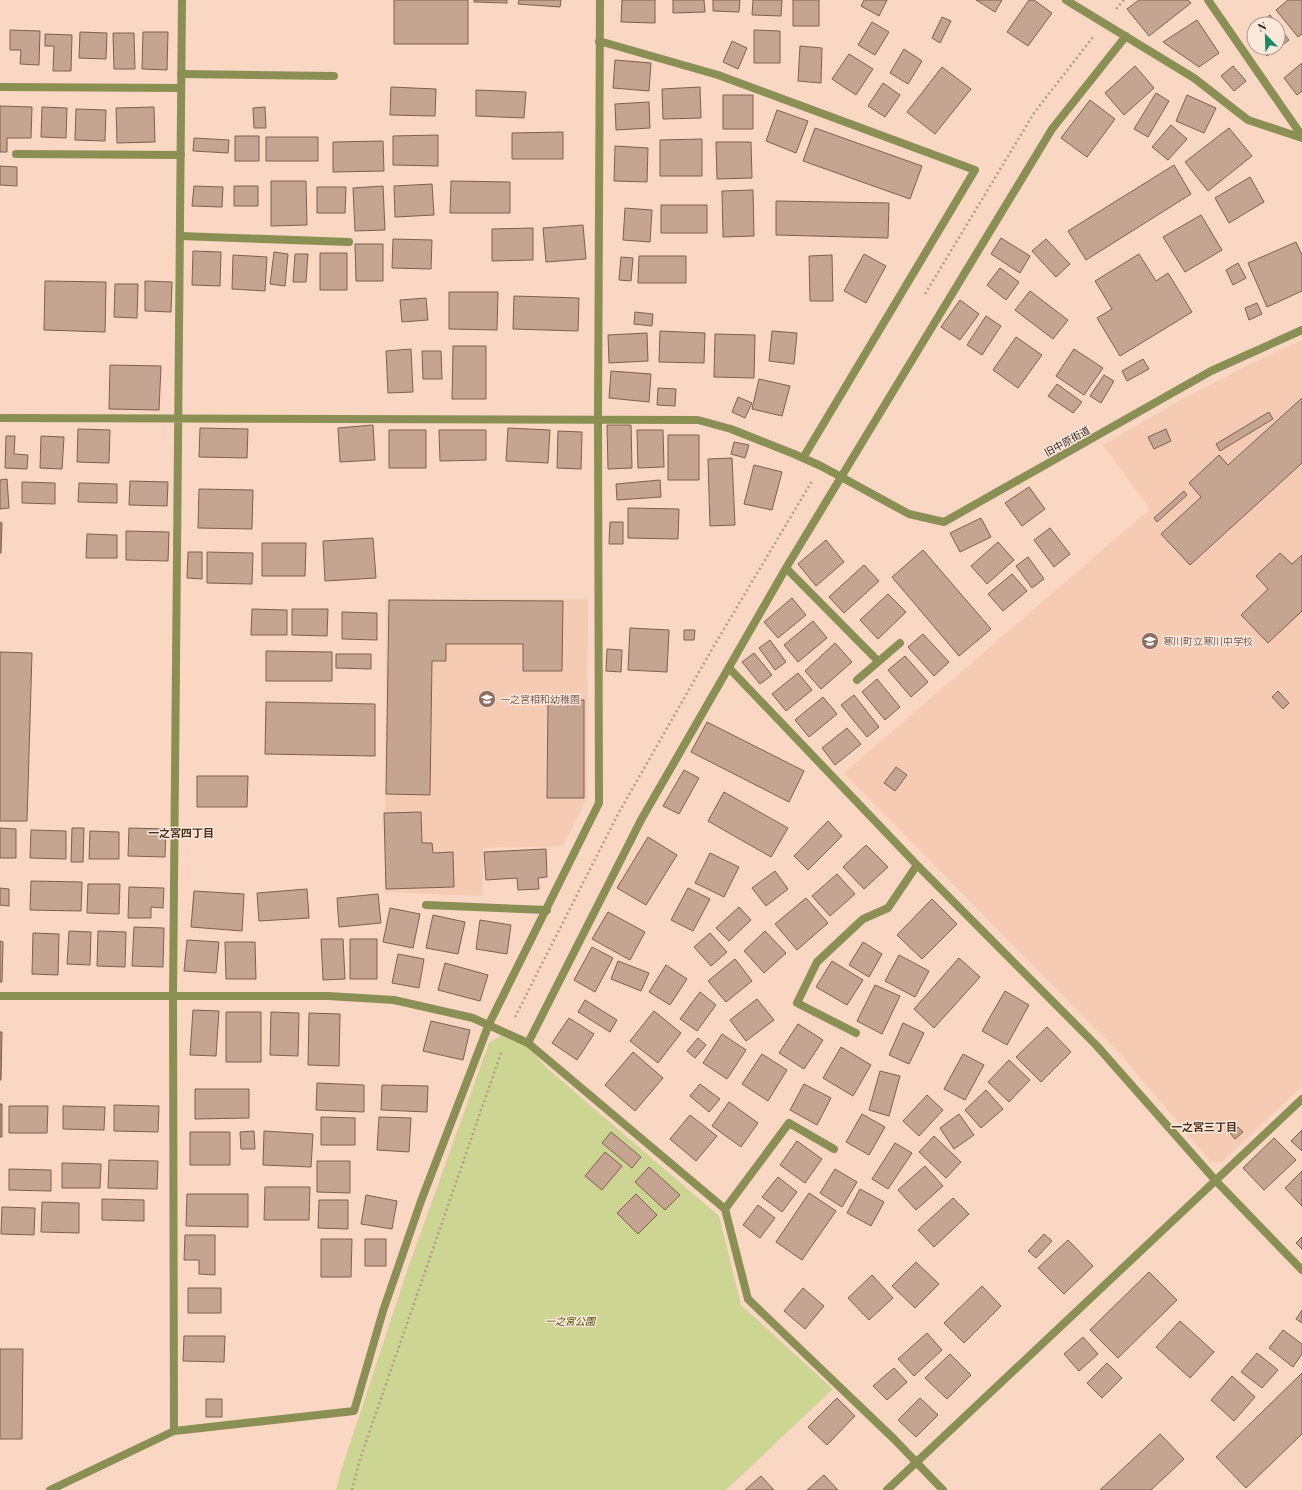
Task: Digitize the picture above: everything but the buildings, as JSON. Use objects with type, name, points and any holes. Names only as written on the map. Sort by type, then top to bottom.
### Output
[{"type":"street","points":[[174,1432],[173,996],[182,0]]},
{"type":"street","points":[[50,1490],[174,1432],[354,1411],[383,1311],[421,1201],[489,1024],[599,803],[598,419],[600,0]]},
{"type":"street","points":[[1066,0],[1194,78],[1248,120],[1302,137]]},
{"type":"street","points":[[1208,0],[1302,137]]},
{"type":"street","points":[[528,1043],[641,820],[730,668],[786,568],[1052,129],[1126,36]]},
{"type":"street","points":[[599,41],[718,75],[976,170],[803,458]]},
{"type":"street","points":[[181,74],[334,76]]},
{"type":"street","points":[[0,87],[181,88]]},
{"type":"street","points":[[16,154],[181,155]]},
{"type":"street","points":[[180,236],[349,242]]},
{"type":"street","name":"旧中原街道","points":[[0,418],[698,420],[731,429],[803,458],[842,477],[909,514],[944,522],[1211,371],[1302,330]]},
{"type":"street","points":[[786,568],[878,661]]},
{"type":"street","points":[[857,680],[900,643]]},
{"type":"street","points":[[730,668],[917,865],[1097,1046],[1216,1181],[1302,1270]]},
{"type":"street","points":[[856,1033],[797,1003],[817,962],[863,919],[888,908],[917,865]]},
{"type":"street","points":[[426,905],[547,910]]},
{"type":"street","points":[[0,996],[328,996],[394,1000],[473,1018],[528,1043],[726,1209],[748,1299],[943,1490]]},
{"type":"street","points":[[887,1490],[1302,1099]]},
{"type":"street","points":[[726,1209],[789,1123],[834,1150]]},
{"type":"path","points":[[1116,8],[1124,0]]},
{"type":"path","points":[[352,1490],[360,1459],[488,1086]]},
{"type":"shaded area","name":"寒川町立寒川中学校","points":[[1302,340],[1302,1086],[1222,1162],[1211,1162],[1122,1056],[844,773],[1150,509],[1103,445],[1179,401],[1246,366]]},
{"type":"shaded area","name":"一之宮相和幼稚園","points":[[386,599],[588,599],[587,799],[563,846],[483,848],[483,896],[385,892]]},
{"type":"green space","name":"一之宮公園","points":[[501,1035],[528,1047],[548,1069],[719,1216],[741,1305],[833,1389],[726,1490],[336,1490],[409,1265],[489,1043]]},
{"type":"place","name":"寒川町立寒川中学校","points":[[1150,641]]},
{"type":"place","name":"一之宮相和幼稚園","points":[[487,699]]},
{"type":"district","name":"一之宮四丁目","points":[[181,833]]},
{"type":"district","name":"一之宮三丁目","points":[[1204,1127]]}]
